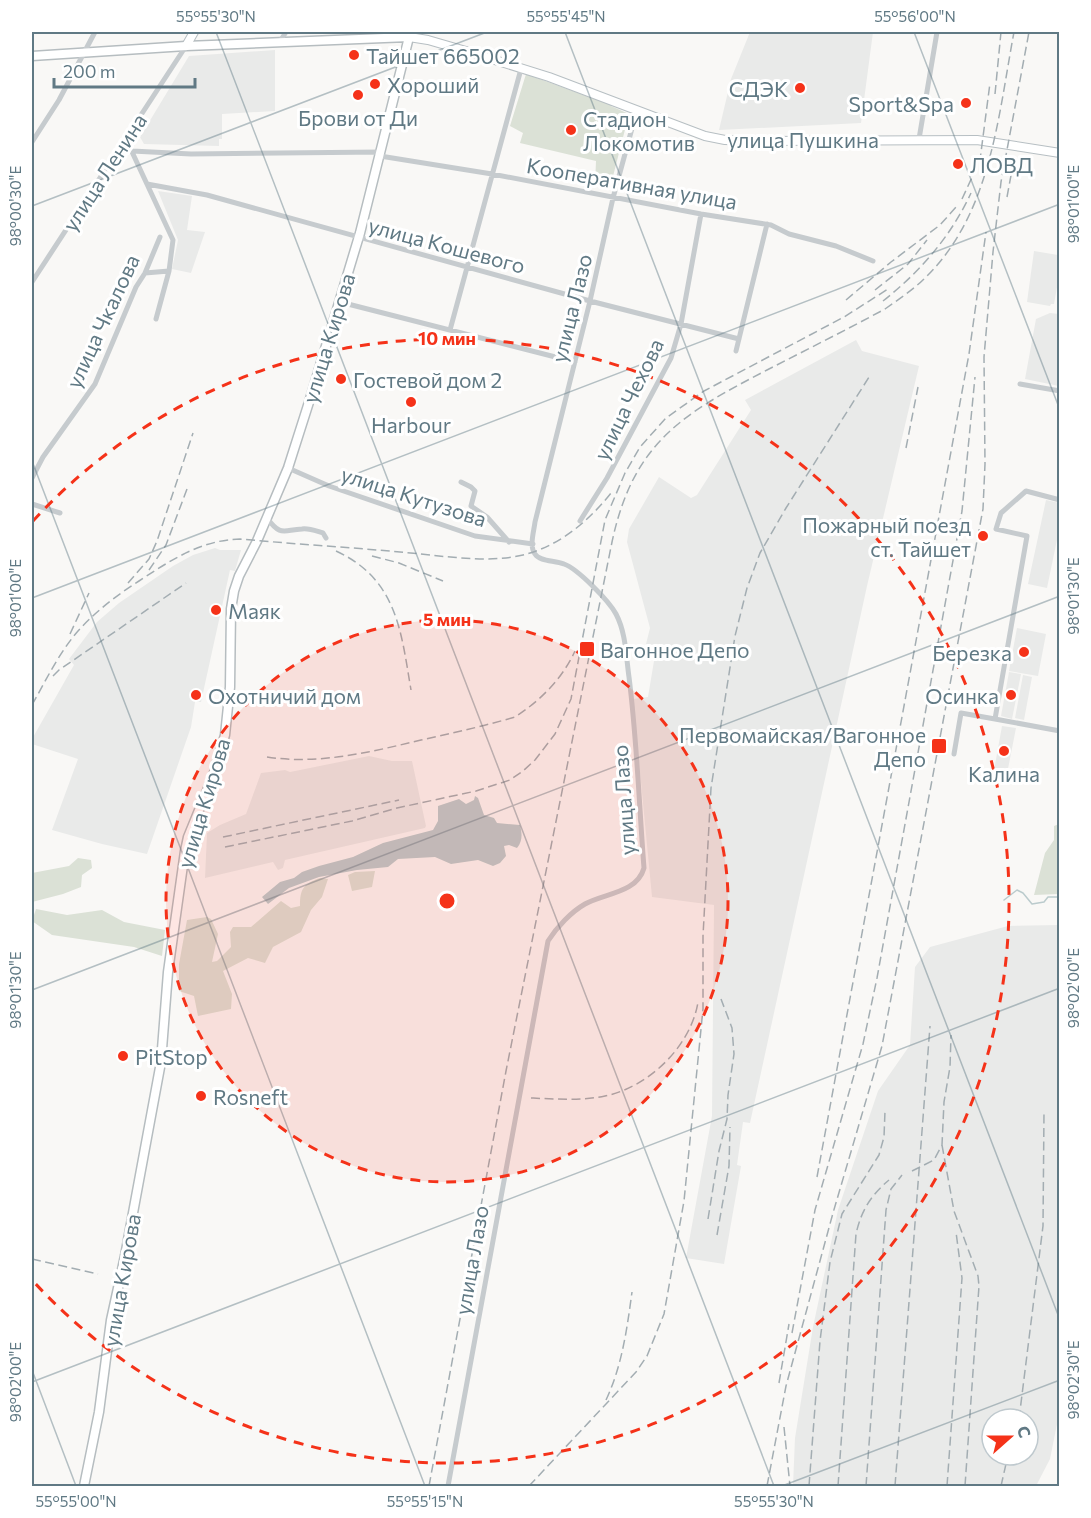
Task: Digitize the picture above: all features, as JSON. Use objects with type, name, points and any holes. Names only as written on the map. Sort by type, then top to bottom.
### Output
[{"type":"main road","name":"улица Ленина","points":[[186,46],[194,32]]},
{"type":"main road","name":"улица Пушкина","points":[[32,56],[409,34],[521,69],[705,136],[725,140],[977,140],[1059,153]]},
{"type":"main road","name":"улица Кирова","points":[[84,1486],[99,1412],[111,1320],[161,1062],[168,972],[185,851],[188,837],[213,776],[225,735],[230,687],[231,609],[234,591],[288,468],[358,238],[409,34]]},
{"type":"street","points":[[32,142],[59,100],[95,32]]},
{"type":"street","points":[[279,43],[286,32]]},
{"type":"street","points":[[919,139],[937,32]]},
{"type":"street","name":"улица Ленина","points":[[32,282],[186,46]]},
{"type":"street","points":[[450,330],[521,69]]},
{"type":"street","name":"улица Лазо","points":[[448,1486],[548,941],[578,909],[591,901],[632,885],[642,875],[644,868],[632,700],[625,645],[619,622],[608,604],[582,576],[564,563],[540,558],[533,551],[532,544],[535,522],[637,110]]},
{"type":"street","points":[[126,139],[173,240],[169,271],[156,319]]},
{"type":"street","name":"Кооперативная улица","points":[[132,151],[191,154],[380,154],[701,214],[768,224],[789,234],[836,246],[873,261]]},
{"type":"street","name":"улица Кошевого","points":[[147,184],[207,195],[467,268],[739,339]]},
{"type":"street","name":"улица Чехова","points":[[580,521],[607,478],[671,358],[681,324],[701,214]]},
{"type":"street","points":[[736,351],[768,224]]},
{"type":"street","name":"улица Чкалова","points":[[32,478],[43,457],[96,384],[136,287],[145,273],[160,237]]},
{"type":"street","points":[[145,273],[169,271]]},
{"type":"street","points":[[340,302],[575,362]]},
{"type":"street","points":[[1020,384],[1059,391]]},
{"type":"street","name":"улица Кутузова","points":[[288,468],[330,486],[475,536],[532,544]]},
{"type":"street","points":[[461,482],[475,491],[471,506],[487,518],[509,542]]},
{"type":"street","points":[[995,719],[1027,536],[996,529],[1001,513],[1026,491],[1059,500]]},
{"type":"street","points":[[32,504],[60,513]]},
{"type":"street","points":[[267,518],[274,528],[281,531],[295,531],[300,528],[323,533],[326,538]]},
{"type":"street","points":[[954,754],[961,713],[1059,731]]},
{"type":"shaded area","points":[[750,32],[873,32],[861,123],[719,130],[731,79]]},
{"type":"shaded area","points":[[275,50],[275,111],[222,114],[222,139],[219,139],[219,146],[144,144],[140,137],[189,56]]},
{"type":"shaded area","name":"Стадион Локомотив","points":[[526,74],[611,105],[629,114],[610,188],[595,185],[596,161],[520,143],[523,133],[510,126]]},
{"type":"shaded area","points":[[158,191],[192,196],[187,230],[205,232],[191,273],[172,269],[178,240]]},
{"type":"shaded area","points":[[1059,247],[1059,276],[1054,304],[1050,306],[1027,302],[1034,251],[1058,255]]},
{"type":"shaded area","points":[[1050,313],[1059,314],[1059,386],[1025,379],[1036,319]]},
{"type":"shaded area","points":[[856,340],[862,351],[919,366],[867,586],[750,1123],[743,1122],[737,1165],[741,1166],[724,1264],[686,1258],[712,1116],[714,905],[652,897],[633,699],[648,697],[655,655],[644,652],[650,628],[627,542],[629,529],[659,477],[691,498],[697,495],[751,410],[745,400]]},
{"type":"shaded area","points":[[1046,500],[1060,503],[1059,530],[1047,588],[1028,584]]},
{"type":"shaded area","points":[[215,548],[241,550],[235,571],[230,570],[201,702],[195,702],[191,727],[147,854],[52,830],[78,759],[32,744],[32,739],[74,665],[69,659],[97,622],[119,603],[173,566],[193,555]]},
{"type":"shaded area","points":[[1017,628],[1046,634],[1038,676],[1009,671]]},
{"type":"shaded area","points":[[1009,672],[1021,674],[1012,719],[1001,716]]},
{"type":"shaded area","points":[[1023,675],[1032,677],[1024,720],[1015,718]]},
{"type":"shaded area","points":[[1002,726],[1016,728],[1006,779],[993,776]]},
{"type":"shaded area","points":[[369,756],[392,761],[412,761],[425,828],[285,860],[283,868],[278,870],[273,862],[205,878],[207,833],[246,814],[261,773],[285,770],[290,772]]},
{"type":"shaded area","points":[[475,796],[478,798],[484,815],[494,818],[497,823],[520,825],[522,837],[519,845],[517,848],[504,846],[506,856],[500,863],[493,866],[478,860],[451,864],[435,857],[398,859],[388,867],[319,877],[289,888],[268,904],[262,897],[280,882],[294,878],[302,872],[353,857],[383,843],[433,830],[438,821],[438,806],[459,799],[466,804],[474,800]]},
{"type":"shaded area","points":[[1059,824],[1059,894],[1034,895],[1045,853],[1054,840],[1054,826]]},
{"type":"shaded area","points":[[78,858],[91,860],[92,868],[82,875],[81,887],[32,902],[32,873],[69,866]]},
{"type":"shaded area","points":[[375,871],[372,887],[352,891],[348,875],[355,872]]},
{"type":"shaded area","points":[[320,878],[328,879],[322,897],[311,910],[301,932],[273,947],[265,963],[248,958],[223,971],[232,994],[231,1009],[198,1016],[194,996],[179,991],[179,964],[187,920],[207,917],[211,919],[218,934],[212,962],[217,961],[231,947],[230,932],[233,927],[251,927],[281,901],[291,908],[300,906],[304,888]]},
{"type":"shaded area","points":[[36,909],[67,915],[102,910],[124,922],[165,930],[162,956],[134,947],[52,935],[32,921]]},
{"type":"shaded area","points":[[1059,925],[1060,1409],[1050,1459],[1036,1486],[793,1486],[795,1438],[813,1327],[838,1210],[878,1091],[910,1045],[915,967],[930,947],[1008,926]]},
{"type":"waterway","points":[[1004,900],[1017,890],[1023,893],[1032,904],[1044,902],[1048,897],[1060,897]]},
{"type":"railway","points":[[995,94],[1001,32]]},
{"type":"railway","points":[[429,1486],[506,1071],[612,542],[621,508],[633,480],[648,456],[666,435],[686,418],[737,386],[885,309],[925,278],[947,253],[964,225],[978,194],[988,163],[1014,32]]},
{"type":"railway","points":[[767,1486],[786,1386],[882,1046],[983,509],[984,357],[993,252],[1001,182],[1029,32]]},
{"type":"railway","points":[[962,199],[980,160],[990,83]]},
{"type":"railway","points":[[1007,197],[1012,170]]},
{"type":"railway","points":[[883,301],[910,278],[934,252],[954,224],[971,193]]},
{"type":"railway","points":[[846,300],[940,225],[957,206]]},
{"type":"railway","points":[[817,1177],[969,354],[986,232]]},
{"type":"railway","points":[[875,290],[908,264],[927,240]]},
{"type":"railway","points":[[225,847],[352,821],[397,808],[476,791],[510,780],[523,771],[535,760],[555,734],[571,699],[605,520],[625,473],[640,447],[666,418],[704,391],[844,317],[888,289]]},
{"type":"railway","points":[[529,1486],[636,1372],[647,1356],[664,1314],[684,1201],[703,1009],[703,936],[711,788],[735,636],[747,588],[760,553],[871,374]]},
{"type":"railway","points":[[792,1333],[815,1210],[863,1044],[877,978],[962,511],[975,377]]},
{"type":"railway","points":[[906,448],[918,387]]},
{"type":"railway","points":[[128,583],[149,559],[157,541],[193,433]]},
{"type":"railway","points":[[149,570],[166,545],[187,489]]},
{"type":"railway","points":[[32,705],[65,648],[92,617],[151,573],[199,547],[240,539],[462,558],[509,558],[549,546],[572,532],[593,514],[611,493]]},
{"type":"railway","points":[[336,551],[372,576],[384,592],[399,627],[411,690]]},
{"type":"railway","points":[[372,556],[399,563],[443,581]]},
{"type":"railway","points":[[53,676],[186,583]]},
{"type":"railway","points":[[70,634],[89,593]]},
{"type":"railway","points":[[267,757],[306,759],[364,753],[515,717],[550,688],[564,671],[575,651]]},
{"type":"railway","points":[[223,837],[399,800]]},
{"type":"railway","points":[[708,1219],[719,1151],[727,1119],[734,1054],[732,1028],[721,999]]},
{"type":"railway","points":[[531,1098],[596,1098],[637,1084],[652,1074],[677,1049],[687,1034],[698,1002]]},
{"type":"railway","points":[[895,1486],[930,1026]]},
{"type":"railway","points":[[912,1171],[934,1160],[942,1145],[951,1035]]},
{"type":"railway","points":[[809,1486],[820,1341],[830,1262],[842,1214],[879,1155],[884,1137],[885,1111]]},
{"type":"railway","points":[[1020,1407],[1043,1226],[1044,1111]]},
{"type":"railway","points":[[717,1235],[729,1166],[730,1127]]},
{"type":"railway","points":[[942,1145],[954,1211],[978,1276],[979,1286],[965,1486]]},
{"type":"railway","points":[[866,1486],[886,1210],[891,1189],[902,1175]]},
{"type":"railway","points":[[838,1486],[856,1234],[868,1204],[889,1180]]},
{"type":"railway","points":[[947,1486],[962,1278],[956,1232]]},
{"type":"railway","points":[[32,1259],[98,1274]]},
{"type":"railway","points":[[606,1400],[620,1361],[632,1292]]},
{"type":"railway","points":[[779,1383],[789,1324]]},
{"type":"railway","points":[[784,1427],[790,1486]]},
{"type":"railway","points":[[1001,1486],[1005,1467]]},
{"type":"place","name":"Тайшет 665002","points":[[354,55]]},
{"type":"place","name":"Хороший","points":[[375,84]]},
{"type":"place","name":"СДЭК","points":[[800,88]]},
{"type":"place","name":"Брови от Ди","points":[[358,95]]},
{"type":"place","name":"Sport&Spa","points":[[966,103]]},
{"type":"place","name":"Стадион Локомотив","points":[[571,130]]},
{"type":"place","name":"ЛОВД","points":[[958,164]]},
{"type":"place","name":"Гостевой дом 2","points":[[341,379]]},
{"type":"place","name":"Harbour","points":[[411,402]]},
{"type":"place","name":"Пожарный поезд ст. Тайшет","points":[[983,536]]},
{"type":"place","name":"Маяк","points":[[216,610]]},
{"type":"place","name":"Вагонное Депо","points":[[587,649]]},
{"type":"place","name":"Березка","points":[[1024,652]]},
{"type":"place","name":"Охотничий дом","points":[[196,695]]},
{"type":"place","name":"Осинка","points":[[1011,695]]},
{"type":"place","name":"Первомайская/Вагонное Депо","points":[[939,746]]},
{"type":"place","name":"Калина","points":[[1004,751]]},
{"type":"place","name":"PitStop","points":[[123,1056]]},
{"type":"place","name":"Rosneft","points":[[201,1096]]}]
